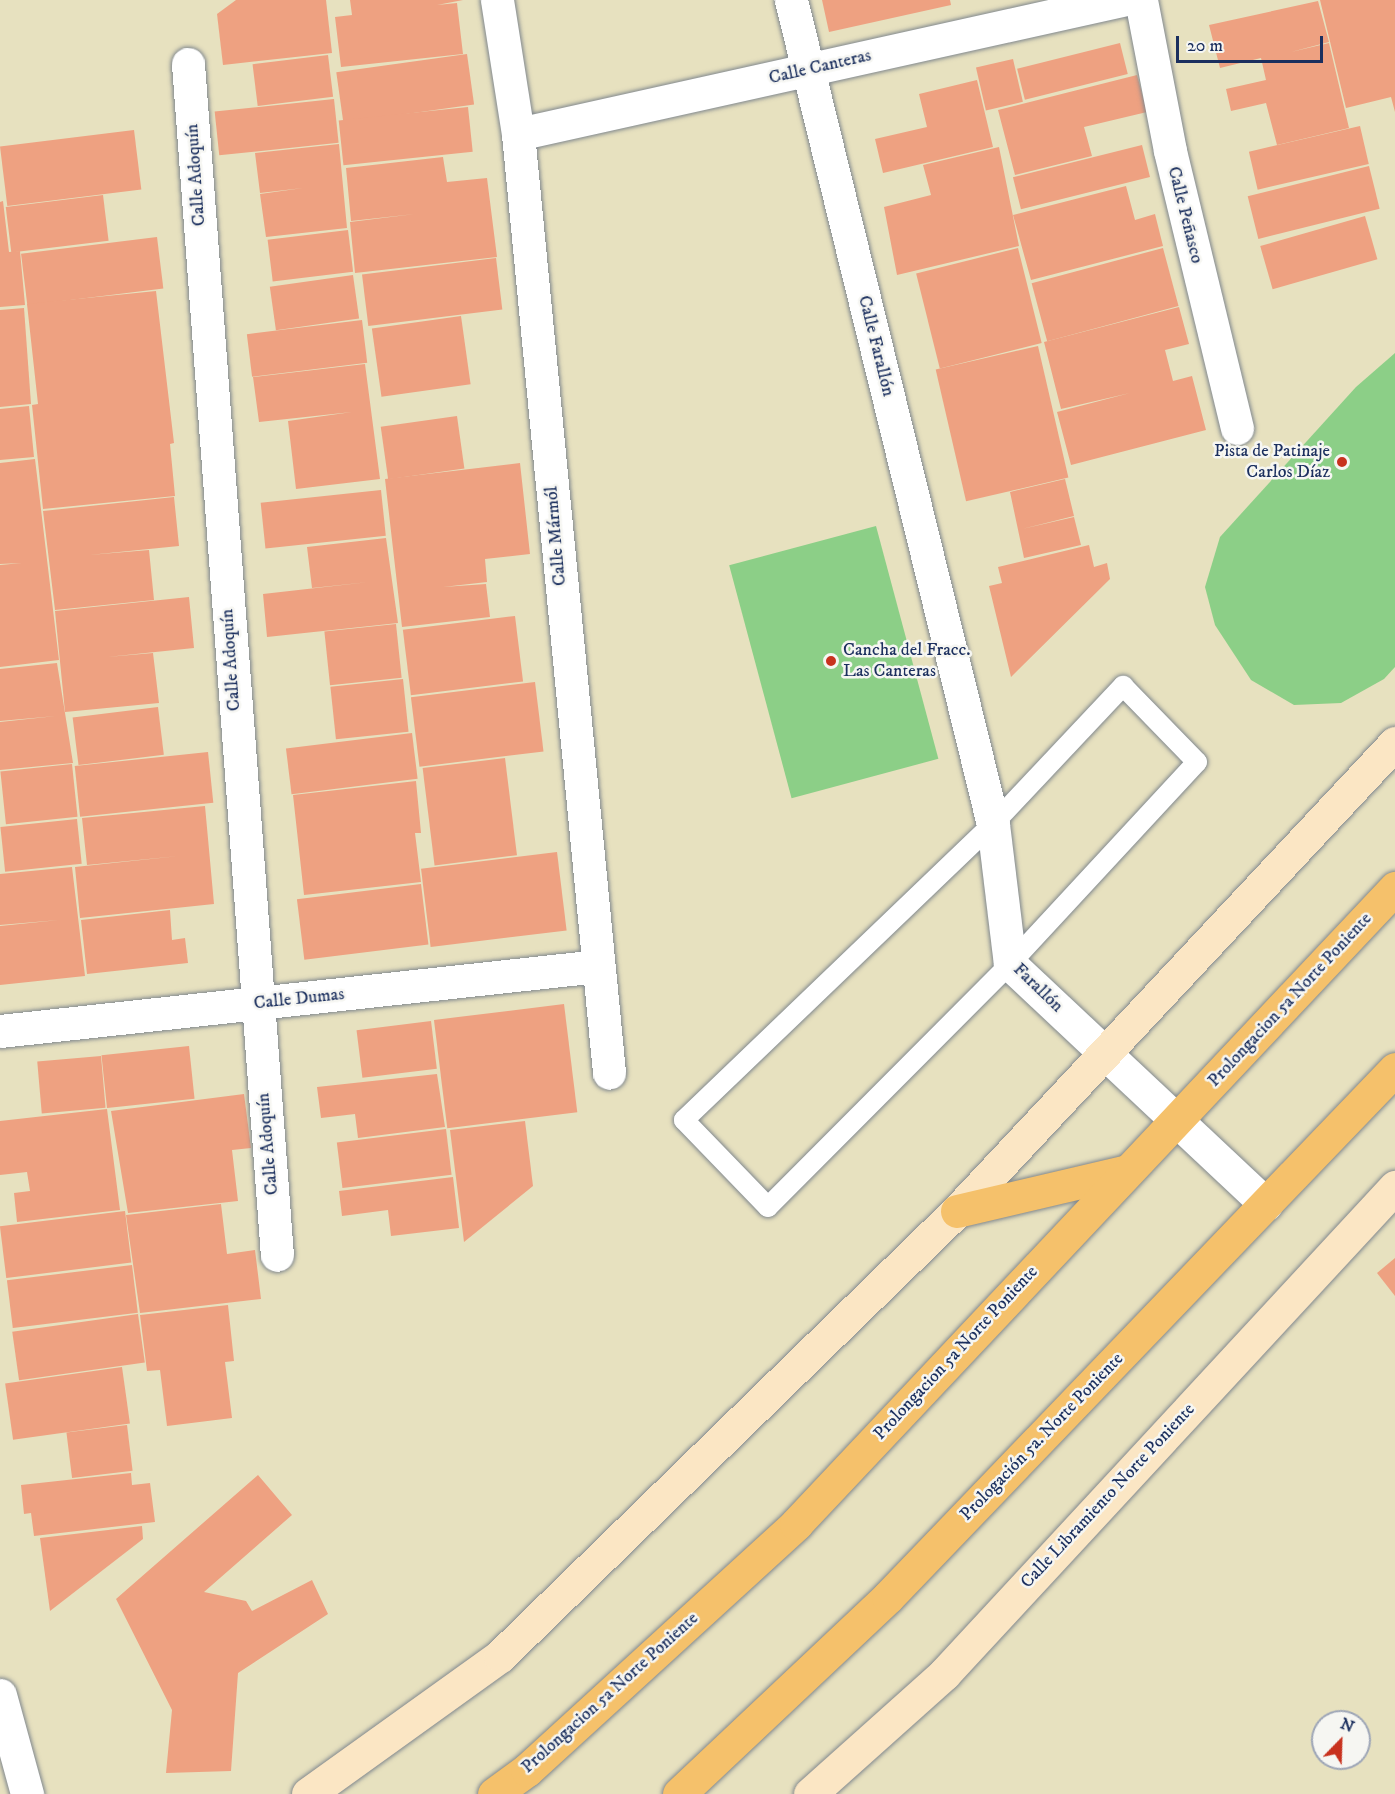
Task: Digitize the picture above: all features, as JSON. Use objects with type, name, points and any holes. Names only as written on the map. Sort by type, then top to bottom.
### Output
[{"type":"main road","name":"Prolongacion 5a Norte Poniente","points":[[494,1794],[527,1770],[796,1524],[1395,888]]},
{"type":"main road","name":"Prologación 5a. Norte Poniente","points":[[679,1794],[888,1597],[1395,1069]]},
{"type":"main road","points":[[957,1211],[1127,1171]]},
{"type":"street","name":"Calle Mármól","points":[[497,0],[518,134],[609,1073]]},
{"type":"street","name":"Calle Farallón","points":[[791,0],[961,691]]},
{"type":"street","name":"Calle Canteras","points":[[518,134],[1122,0]]},
{"type":"street","name":"Calle Peñasco","points":[[1141,0],[1170,151],[1237,428]]},
{"type":"street","name":"Calle Adoquín","points":[[188,64],[256,1004],[277,1255]]},
{"type":"street","name":"Farallón","points":[[961,691],[993,824],[1010,964],[1266,1204]]},
{"type":"street","points":[[308,1794],[500,1656],[957,1211],[1104,1051],[1395,743]]},
{"type":"street","name":"Calle Dumas","points":[[0,1031],[598,966]]},
{"type":"street","name":"Calle Libramiento Norte Poniente","points":[[810,1794],[944,1674],[1395,1187]]},
{"type":"street","points":[[0,1695],[27,1794]]},
{"type":"lane","points":[[1123,686],[1197,762],[1010,964],[768,1207],[684,1120],[993,824],[1123,686]]},
{"type":"green space","name":"Pista de Patinaje Carlos Díaz","points":[[1395,353],[1395,667],[1384,679],[1341,703],[1294,705],[1251,680],[1215,625],[1205,587],[1220,537],[1356,387]]},
{"type":"green space","name":"Cancha del Fracc. Las Canteras","points":[[876,526],[938,759],[792,798],[729,565]]},
{"type":"building","points":[[236,0],[326,0],[332,53],[223,65],[217,14]]},
{"type":"building","points":[[350,0],[463,0],[437,5],[457,3],[463,54],[341,67],[335,17],[352,15]]},
{"type":"building","points":[[822,0],[950,0],[951,5],[829,32]]},
{"type":"building","points":[[1320,0],[1395,0],[1395,112],[1391,97],[1346,108]]},
{"type":"building","points":[[1318,1],[1329,42],[1291,52],[1329,43],[1349,128],[1277,145],[1266,103],[1231,111],[1226,89],[1266,80],[1261,58],[1220,68],[1209,25]]},
{"type":"building","points":[[1120,43],[1128,74],[1025,100],[1017,69]]},
{"type":"building","points":[[467,54],[474,105],[343,123],[336,72]]},
{"type":"building","points":[[328,55],[333,97],[258,106],[253,64]]},
{"type":"building","points":[[1013,59],[1023,102],[986,110],[976,68]]},
{"type":"building","points":[[1137,75],[1147,112],[1084,127],[1092,156],[1015,175],[998,110]]},
{"type":"building","points":[[977,80],[993,147],[883,173],[875,139],[927,127],[919,94]]},
{"type":"building","points":[[334,99],[339,143],[219,155],[215,112]]},
{"type":"building","points":[[468,107],[473,152],[343,165],[339,121]]},
{"type":"building","points":[[1360,126],[1369,164],[1258,190],[1249,152]]},
{"type":"building","points":[[134,130],[141,190],[7,206],[0,146]]},
{"type":"building","points":[[339,144],[347,228],[266,237],[260,194],[303,188],[260,193],[255,153]]},
{"type":"building","points":[[1142,145],[1150,177],[1021,209],[1013,177]]},
{"type":"building","points":[[999,147],[1019,246],[897,275],[884,207],[931,195],[923,165]]},
{"type":"building","points":[[443,157],[447,182],[487,178],[497,257],[355,273],[350,222],[415,214],[351,221],[346,168]]},
{"type":"building","points":[[1369,166],[1380,209],[1258,239],[1248,196]]},
{"type":"building","points":[[1126,186],[1135,220],[1155,214],[1163,246],[1031,280],[1013,215]]},
{"type":"building","points":[[103,195],[109,241],[11,253],[6,207]]},
{"type":"building","points":[[3,201],[9,252],[20,251],[25,305],[0,307],[0,202]]},
{"type":"building","points":[[1365,216],[1377,259],[1273,289],[1260,246]]},
{"type":"building","points":[[348,230],[353,272],[273,282],[268,240]]},
{"type":"building","points":[[157,237],[163,289],[27,305],[21,254]]},
{"type":"building","points":[[1018,248],[1042,343],[940,368],[916,273]]},
{"type":"building","points":[[1163,248],[1179,306],[1047,341],[1032,283]]},
{"type":"building","points":[[496,258],[502,310],[368,326],[362,274]]},
{"type":"building","points":[[353,275],[359,319],[276,330],[270,287]]},
{"type":"building","points":[[156,291],[174,443],[170,444],[175,496],[43,509],[32,405],[38,404],[27,304]]},
{"type":"building","points":[[1179,307],[1189,344],[1165,350],[1173,381],[1192,376],[1206,430],[1071,465],[1057,412],[1130,393],[1061,409],[1044,342]]},
{"type":"building","points":[[24,308],[31,404],[0,407],[0,310]]},
{"type":"building","points":[[461,316],[471,384],[381,397],[372,329]]},
{"type":"building","points":[[362,320],[367,363],[252,377],[247,334]]},
{"type":"building","points":[[1038,346],[1068,478],[966,501],[936,370]]},
{"type":"building","points":[[365,364],[380,479],[296,489],[288,421],[352,412],[259,422],[253,377]]},
{"type":"building","points":[[29,406],[34,457],[0,460],[0,409]]},
{"type":"building","points":[[457,416],[464,468],[388,479],[381,427]]},
{"type":"building","points":[[35,459],[59,660],[0,667],[0,565],[22,563],[0,564],[0,463]]},
{"type":"building","points":[[520,463],[530,554],[485,559],[487,582],[443,587],[486,584],[490,617],[402,627],[385,479]]},
{"type":"building","points":[[1065,479],[1074,516],[1022,529],[1074,517],[1081,545],[1024,558],[1010,492]]},
{"type":"building","points":[[381,490],[386,536],[265,548],[261,503]]},
{"type":"building","points":[[174,497],[179,546],[89,555],[149,550],[154,600],[55,610],[43,511]]},
{"type":"building","points":[[386,538],[398,623],[267,637],[263,594],[369,582],[312,588],[307,547]]},
{"type":"building","points":[[1089,545],[1094,567],[1107,563],[1110,579],[1011,677],[989,586],[1002,583],[998,567]]},
{"type":"building","points":[[189,597],[194,648],[107,657],[153,653],[159,703],[65,712],[55,611]]},
{"type":"building","points":[[515,616],[523,682],[411,695],[403,630]]},
{"type":"building","points":[[396,624],[402,678],[330,685],[324,632]]},
{"type":"building","points":[[57,663],[73,763],[0,770],[0,722],[56,716],[0,721],[0,669]]},
{"type":"building","points":[[403,679],[409,732],[336,739],[330,687]]},
{"type":"building","points":[[535,682],[544,751],[419,767],[411,697]]},
{"type":"building","points":[[158,707],[164,755],[78,765],[73,717]]},
{"type":"building","points":[[412,733],[418,779],[292,794],[286,748]]},
{"type":"building","points":[[208,752],[213,803],[80,817],[75,766]]},
{"type":"building","points":[[505,758],[517,855],[435,865],[423,768]]},
{"type":"building","points":[[72,764],[78,817],[6,824],[0,772]]},
{"type":"building","points":[[416,781],[421,833],[415,833],[421,882],[304,895],[293,795]]},
{"type":"building","points":[[205,806],[214,904],[80,918],[75,867],[179,856],[87,865],[82,818]]},
{"type":"building","points":[[77,819],[82,864],[5,872],[0,827]]},
{"type":"building","points":[[557,852],[567,930],[431,947],[421,869]]},
{"type":"building","points":[[72,867],[85,976],[0,985],[0,926],[59,920],[0,925],[0,874]]},
{"type":"building","points":[[421,884],[428,945],[304,960],[297,899]]},
{"type":"building","points":[[170,910],[172,940],[185,938],[188,963],[87,974],[81,920]]},
{"type":"building","points":[[564,1004],[577,1112],[447,1128],[434,1020]]},
{"type":"building","points":[[431,1021],[437,1069],[362,1078],[357,1030]]},
{"type":"building","points":[[189,1046],[195,1099],[107,1108],[101,1055]]},
{"type":"building","points":[[101,1056],[106,1108],[42,1113],[37,1062]]},
{"type":"building","points":[[437,1074],[445,1127],[358,1138],[355,1114],[321,1118],[317,1087]]},
{"type":"building","points":[[244,1094],[251,1148],[232,1150],[238,1201],[128,1213],[111,1111]]},
{"type":"building","points":[[107,1109],[120,1210],[17,1222],[14,1193],[30,1191],[27,1172],[0,1175],[0,1121]]},
{"type":"building","points":[[525,1121],[533,1186],[464,1242],[450,1130]]},
{"type":"building","points":[[446,1129],[452,1175],[342,1188],[337,1142]]},
{"type":"building","points":[[453,1177],[459,1228],[391,1236],[388,1210],[342,1216],[339,1191]]},
{"type":"building","points":[[221,1204],[227,1254],[255,1250],[261,1299],[140,1313],[126,1215]]},
{"type":"building","points":[[125,1211],[131,1263],[6,1278],[0,1226]]},
{"type":"building","points":[[1395,1258],[1395,1296],[1377,1273]]},
{"type":"building","points":[[132,1265],[138,1313],[13,1328],[7,1280]]},
{"type":"building","points":[[228,1305],[234,1361],[225,1362],[232,1418],[167,1426],[160,1370],[147,1371],[140,1315]]},
{"type":"building","points":[[138,1314],[145,1363],[19,1380],[12,1332]]},
{"type":"building","points":[[122,1367],[130,1423],[13,1440],[5,1383]]},
{"type":"building","points":[[127,1425],[133,1471],[72,1478],[66,1432]]},
{"type":"building","points":[[131,1473],[132,1485],[150,1483],[155,1522],[34,1536],[31,1513],[24,1514],[21,1485]]},
{"type":"building","points":[[258,1475],[292,1515],[204,1592],[246,1601],[252,1611],[312,1580],[328,1614],[238,1673],[231,1771],[166,1773],[172,1710],[116,1599]]},
{"type":"building","points":[[142,1526],[143,1539],[50,1611],[40,1538]]},
{"type":"place","name":"Pista de Patinaje Carlos Díaz","points":[[1342,462]]},
{"type":"place","name":"Cancha del Fracc. Las Canteras","points":[[831,661]]}]
